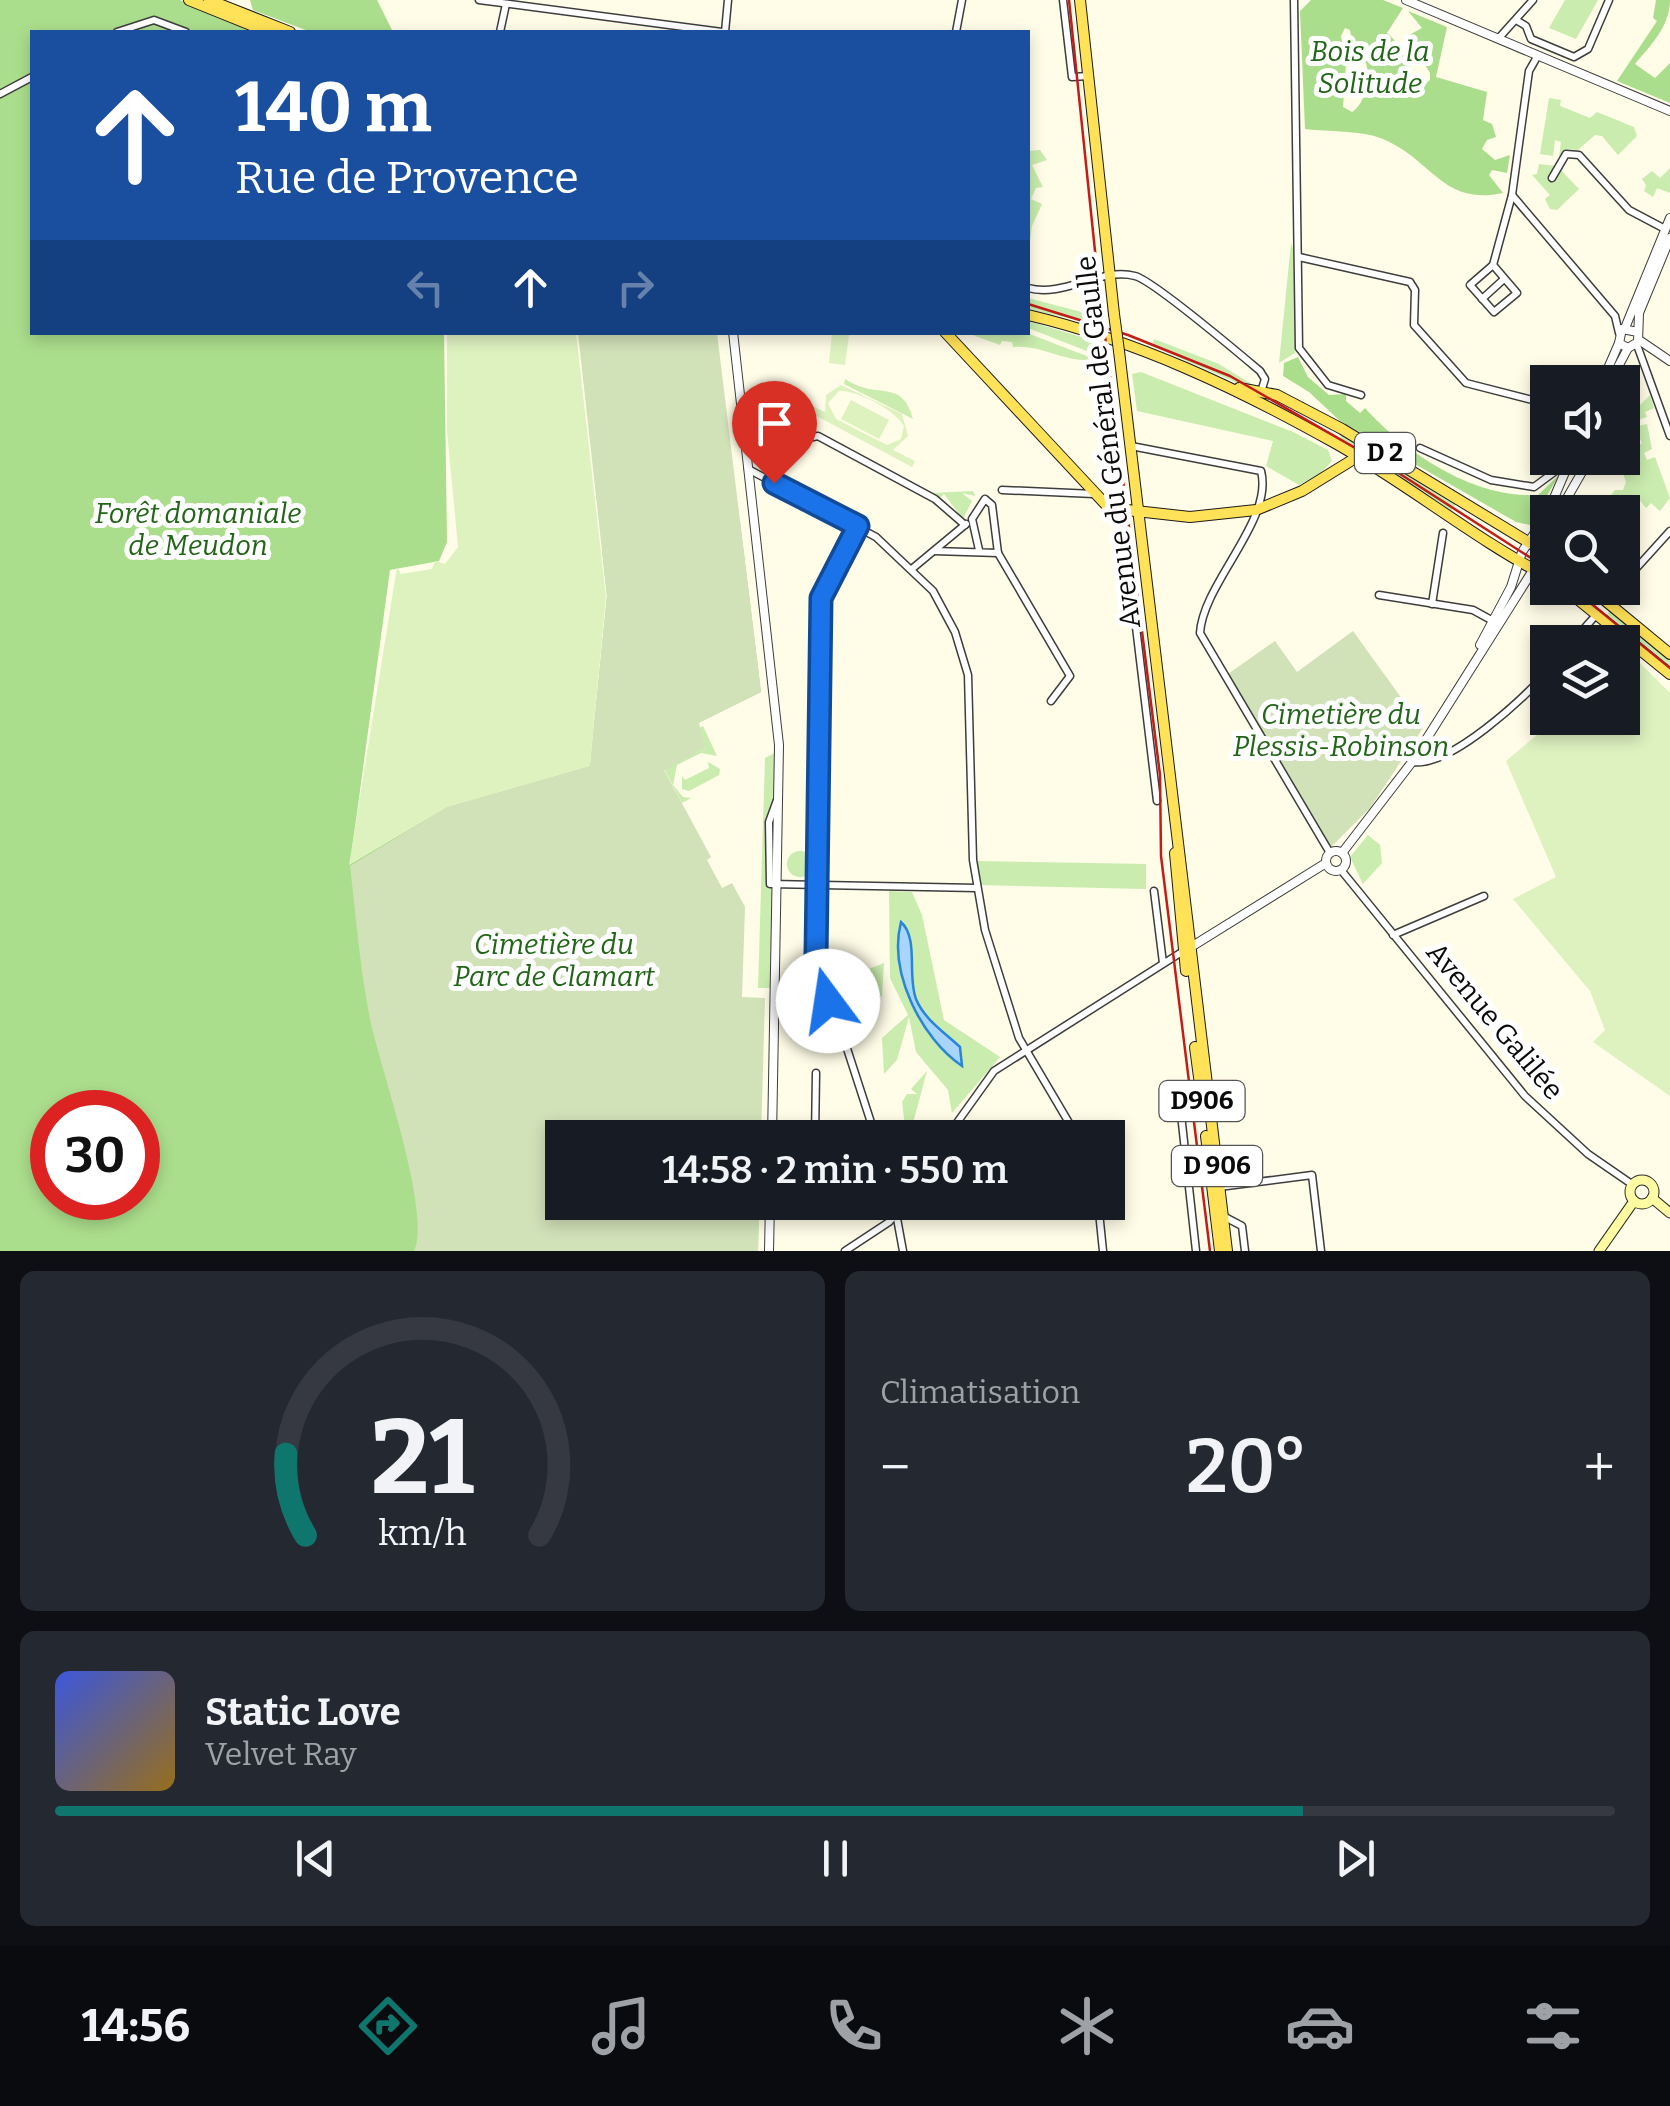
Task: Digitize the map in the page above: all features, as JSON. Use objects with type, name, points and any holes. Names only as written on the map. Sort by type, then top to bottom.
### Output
[{"type":"main road","points":[[189,0],[263,30]]},
{"type":"main road","points":[[209,0],[285,30]]},
{"type":"main road","name":"Avenue du Général de Gaulle","points":[[1080,0],[1224,1251]]},
{"type":"main road","name":"D 2","points":[[1030,315],[1082,327],[1231,387],[1357,457],[1530,567]]},
{"type":"main road","points":[[948,335],[1104,505],[1140,510]]},
{"type":"main road","name":"D 2","points":[[1231,387],[1263,389],[1395,459],[1530,542]]},
{"type":"main road","points":[[1330,474],[1345,450]]},
{"type":"main road","points":[[1330,474],[1357,457]]},
{"type":"main road","name":"D 2","points":[[1140,510],[1190,517],[1256,510],[1330,474]]},
{"type":"main road","points":[[1587,605],[1670,674]]},
{"type":"main road","points":[[1614,605],[1670,654]]},
{"type":"main road","name":"Avenue du Général de Gaulle","points":[[1204,1094],[1220,1187],[1224,1251]]},
{"type":"main road","points":[[1599,1251],[1634,1201],[1632,1184],[1648,1182],[1652,1198],[1670,1213]]},
{"type":"main road","points":[[1634,1201],[1646,1203],[1652,1198]]},
{"type":"street","points":[[479,0],[709,30]]},
{"type":"street","points":[[724,30],[728,0]]},
{"type":"street","points":[[956,30],[962,0]]},
{"type":"street","points":[[1063,0],[1072,78],[1090,76]]},
{"type":"street","points":[[1294,0],[1301,354],[1332,389],[1361,395]]},
{"type":"street","points":[[1406,0],[1670,111]]},
{"type":"street","points":[[1498,39],[1534,0]]},
{"type":"street","points":[[1516,20],[1526,26],[1532,38],[1574,57],[1588,49],[1609,0]]},
{"type":"street","points":[[500,30],[506,2]]},
{"type":"street","points":[[122,30],[154,20],[181,30]]},
{"type":"street","points":[[1493,266],[1516,293],[1494,312],[1470,285],[1493,266],[1512,195],[1529,71],[1538,56]]},
{"type":"street","points":[[0,94],[30,78]]},
{"type":"street","points":[[1552,178],[1566,154],[1578,154],[1630,210],[1666,229],[1668,235],[1658,268]]},
{"type":"street","points":[[1512,195],[1616,316],[1670,436]]},
{"type":"street","points":[[1612,365],[1629,338],[1670,218]]},
{"type":"street","points":[[1617,365],[1670,238]]},
{"type":"street","points":[[1299,254],[1412,284],[1414,324],[1466,384],[1530,400]]},
{"type":"street","points":[[1030,288],[1050,290],[1111,277],[1138,277],[1260,371],[1265,379],[1256,402]]},
{"type":"street","points":[[1482,299],[1504,279]]},
{"type":"street","points":[[733,335],[779,740],[772,1120]]},
{"type":"street","points":[[1629,338],[1670,361]]},
{"type":"street","points":[[789,442],[818,436],[936,499],[965,525]]},
{"type":"street","points":[[1131,446],[1261,471],[1256,510],[1204,614],[1200,633],[1313,826],[1332,870],[1341,870],[1346,862],[1342,853]]},
{"type":"street","points":[[1420,448],[1504,482],[1534,487],[1550,475]]},
{"type":"street","points":[[748,470],[858,526],[913,568],[933,590],[955,632],[968,675],[969,790],[977,888],[996,974],[1025,1049],[1067,1120]]},
{"type":"street","points":[[1002,490],[1094,494]]},
{"type":"street","points":[[913,568],[972,519],[981,500],[988,500],[998,554],[1070,676],[1051,701]]},
{"type":"street","name":"Avenue du Général de Gaulle","points":[[1122,510],[1157,801]]},
{"type":"street","points":[[972,519],[979,550]]},
{"type":"street","points":[[858,526],[821,598],[816,956],[869,1120]]},
{"type":"street","points":[[1640,565],[1670,532]]},
{"type":"street","points":[[1432,604],[1443,533]]},
{"type":"street","points":[[1480,654],[1530,542]]},
{"type":"street","points":[[934,551],[979,550],[998,554]]},
{"type":"street","points":[[959,1120],[994,1071],[1025,1049],[1328,858],[1342,853],[1412,762],[1530,574]]},
{"type":"street","points":[[1379,595],[1473,610],[1493,621]]},
{"type":"street","points":[[1587,625],[1598,613]]},
{"type":"street","points":[[1450,702],[1493,621]]},
{"type":"street","points":[[1412,762],[1434,760],[1517,706],[1530,691]]},
{"type":"street","points":[[1148,724],[1164,722]]},
{"type":"street","name":"Avenue Galilée","points":[[1341,870],[1525,1096],[1588,1154],[1632,1184]]},
{"type":"street","points":[[778,886],[977,888]]},
{"type":"street","points":[[1154,891],[1162,963]]},
{"type":"street","points":[[1393,936],[1484,896]]},
{"type":"street","points":[[815,1120],[816,1073]]},
{"type":"street","points":[[1196,1251],[1179,1096],[1204,1094]]},
{"type":"street","points":[[1220,1187],[1312,1174],[1320,1251]]},
{"type":"street","points":[[1223,1216],[1242,1226],[1245,1251]]},
{"type":"street","points":[[769,1251],[770,1220]]},
{"type":"street","points":[[845,1251],[889,1220]]},
{"type":"street","points":[[898,1220],[903,1251]]},
{"type":"street","points":[[1100,1220],[1103,1251]]},
{"type":"green space","name":"Forêt domaniale de Meudon","points":[[0,0],[180,0],[250,30],[30,30],[30,335],[444,335],[447,542],[439,561],[390,570],[350,864],[447,807],[590,766],[607,596],[602,551],[715,521],[740,521],[761,692],[712,716],[628,726],[755,1120],[545,1120],[545,1220],[759,1220],[758,1251],[0,1251]]},
{"type":"green space","points":[[250,0],[377,0],[392,30],[306,30],[253,10]]},
{"type":"green space","name":"Bois de la Solitude","points":[[1311,0],[1383,0],[1403,8],[1387,33],[1408,60],[1413,94],[1430,80],[1430,73],[1410,40],[1409,35],[1422,28],[1408,11],[1447,27],[1436,77],[1487,92],[1483,120],[1492,124],[1496,137],[1487,140],[1482,149],[1495,160],[1510,155],[1507,173],[1492,170],[1489,175],[1503,193],[1482,195],[1451,187],[1400,148],[1374,136],[1305,129],[1300,11]],"holes":[[[1345,28],[1350,30],[1355,60],[1366,63],[1367,76],[1364,97],[1352,112],[1343,107],[1346,63],[1341,36]]]},
{"type":"green space","points":[[1565,0],[1598,0],[1576,39],[1549,28]]},
{"type":"green space","points":[[1656,0],[1670,0],[1667,18],[1635,64],[1655,78],[1670,63],[1670,103],[1617,81],[1657,21],[1653,18]]},
{"type":"green space","points":[[1549,98],[1561,100],[1560,106],[1590,118],[1597,112],[1634,127],[1637,136],[1618,155],[1602,136],[1595,135],[1578,150],[1567,149],[1559,157],[1561,142],[1555,140],[1553,156],[1540,154]]},
{"type":"green space","points":[[1040,150],[1047,160],[1032,165],[1043,187],[1036,188],[1031,199],[1042,204],[1030,242],[1030,151]]},
{"type":"green space","points":[[1539,164],[1557,166],[1579,189],[1557,210],[1550,209],[1545,199],[1550,195],[1532,175],[1537,174]]},
{"type":"green space","points":[[1670,168],[1670,193],[1657,188],[1653,197],[1644,191],[1642,179],[1652,171],[1660,178]]},
{"type":"green space","points":[[1291,243],[1297,258],[1295,353],[1279,363]]},
{"type":"green space","points":[[1030,299],[1093,315],[1094,324],[1030,309]]},
{"type":"green space","points":[[1030,322],[1095,341],[1097,355],[1030,329]]},
{"type":"green space","points":[[1030,334],[1097,360],[1013,347],[1012,342],[1002,341],[1000,345],[972,335]]},
{"type":"green space","points":[[447,335],[576,335],[606,597],[590,766],[447,807],[349,865],[397,567],[401,574],[432,569],[435,561],[445,564],[458,547],[447,431]]},
{"type":"green space","name":"Cimetière du Parc de Clamart","points":[[578,335],[717,335],[761,692],[699,723],[705,748],[664,770],[711,857],[707,860],[722,888],[732,883],[745,907],[742,997],[765,998],[761,1120],[545,1120],[545,1220],[759,1220],[758,1251],[414,1251],[418,1232],[411,1173],[370,1019],[350,866],[447,807],[590,766],[607,596]]},
{"type":"green space","points":[[832,335],[849,335],[845,365],[829,363]]},
{"type":"green space","points":[[1154,339],[1219,364],[1253,385],[1240,384],[1152,346]]},
{"type":"green space","points":[[1298,357],[1308,377],[1329,395],[1346,394],[1346,401],[1360,413],[1365,408],[1400,441],[1442,470],[1489,489],[1538,495],[1530,495],[1530,525],[1516,522],[1340,421],[1309,392],[1283,376],[1284,363]]},
{"type":"green space","points":[[1141,372],[1293,432],[1328,450],[1332,461],[1321,473],[1299,485],[1266,466],[1273,441],[1137,411],[1132,374]]},
{"type":"green space","points":[[845,379],[902,398],[913,419],[844,384]]},
{"type":"green space","points":[[841,385],[902,414],[908,436],[893,450],[915,461],[912,467],[809,412],[812,406],[825,412],[826,395]],"holes":[[[839,391],[865,397],[893,414],[904,426],[901,439],[887,445],[836,419],[828,403]]]},
{"type":"green space","points":[[1650,395],[1654,408],[1640,419],[1640,405]]},
{"type":"green space","points":[[851,400],[889,420],[879,439],[841,419]]},
{"type":"green space","points":[[1647,424],[1652,449],[1644,453],[1647,460],[1655,457],[1670,498],[1660,511],[1651,503],[1646,508],[1640,495],[1611,495],[1615,490],[1623,490],[1624,475],[1640,475],[1640,426]]},
{"type":"green space","points":[[1343,432],[1459,499],[1450,513],[1338,443]]},
{"type":"green space","points":[[1559,475],[1547,495],[1538,495]]},
{"type":"green space","points":[[973,491],[975,496],[962,493],[972,501],[963,519],[944,494],[940,498],[932,493]]},
{"type":"green space","points":[[1612,608],[1632,625],[1614,625],[1605,617]]},
{"type":"green space","name":"Cimetière du Plessis-Robinson","points":[[1353,631],[1423,728],[1370,808],[1331,847],[1228,674],[1275,641],[1297,672]]},
{"type":"green space","points":[[1640,632],[1670,657],[1670,672],[1640,647]]},
{"type":"green space","points":[[1640,663],[1670,693],[1670,1096],[1593,1042],[1605,1030],[1590,991],[1513,899],[1556,877],[1506,761],[1537,735],[1640,735]]},
{"type":"green space","points":[[703,726],[717,756],[701,753],[677,765],[673,785],[683,797],[691,798],[682,803],[664,769],[705,748],[697,729]]},
{"type":"green space","points":[[775,753],[770,988],[758,988],[765,758]]},
{"type":"green space","points":[[708,762],[720,769],[719,775],[689,791],[682,789],[682,776],[685,780],[709,768]]},
{"type":"green space","points":[[1368,835],[1380,845],[1382,863],[1363,884],[1350,857]]},
{"type":"green space","points":[[800,851],[809,855],[813,864],[809,873],[800,877],[791,873],[787,864],[791,855]]},
{"type":"green space","points":[[977,861],[1146,864],[1146,889],[978,885]]},
{"type":"green space","points":[[889,891],[912,892],[922,915],[944,1020],[1000,1057],[952,1113],[948,1090],[916,1052],[909,1017],[897,1060],[884,1074],[882,1038],[908,1015],[890,978]]},
{"type":"green space","points":[[884,963],[882,996],[863,1010],[859,973]]},
{"type":"green space","points":[[927,1071],[914,1120],[904,1120],[902,1102],[907,1094],[917,1094],[911,1089]]},
{"type":"water","points":[[901,922],[910,938],[916,999],[929,1019],[960,1047],[962,1066],[933,1039],[911,1002],[899,962]]},
{"type":"tram line","points":[[1069,0],[1098,280],[1160,775],[1161,856],[1210,1251]]},
{"type":"tram line","points":[[1030,305],[1128,335],[1230,376],[1397,472],[1530,557]]},
{"type":"tram line","points":[[1593,605],[1670,668]]},
{"type":"route","points":[[774,483],[858,526],[821,598],[816,956],[828,1001]]}]
